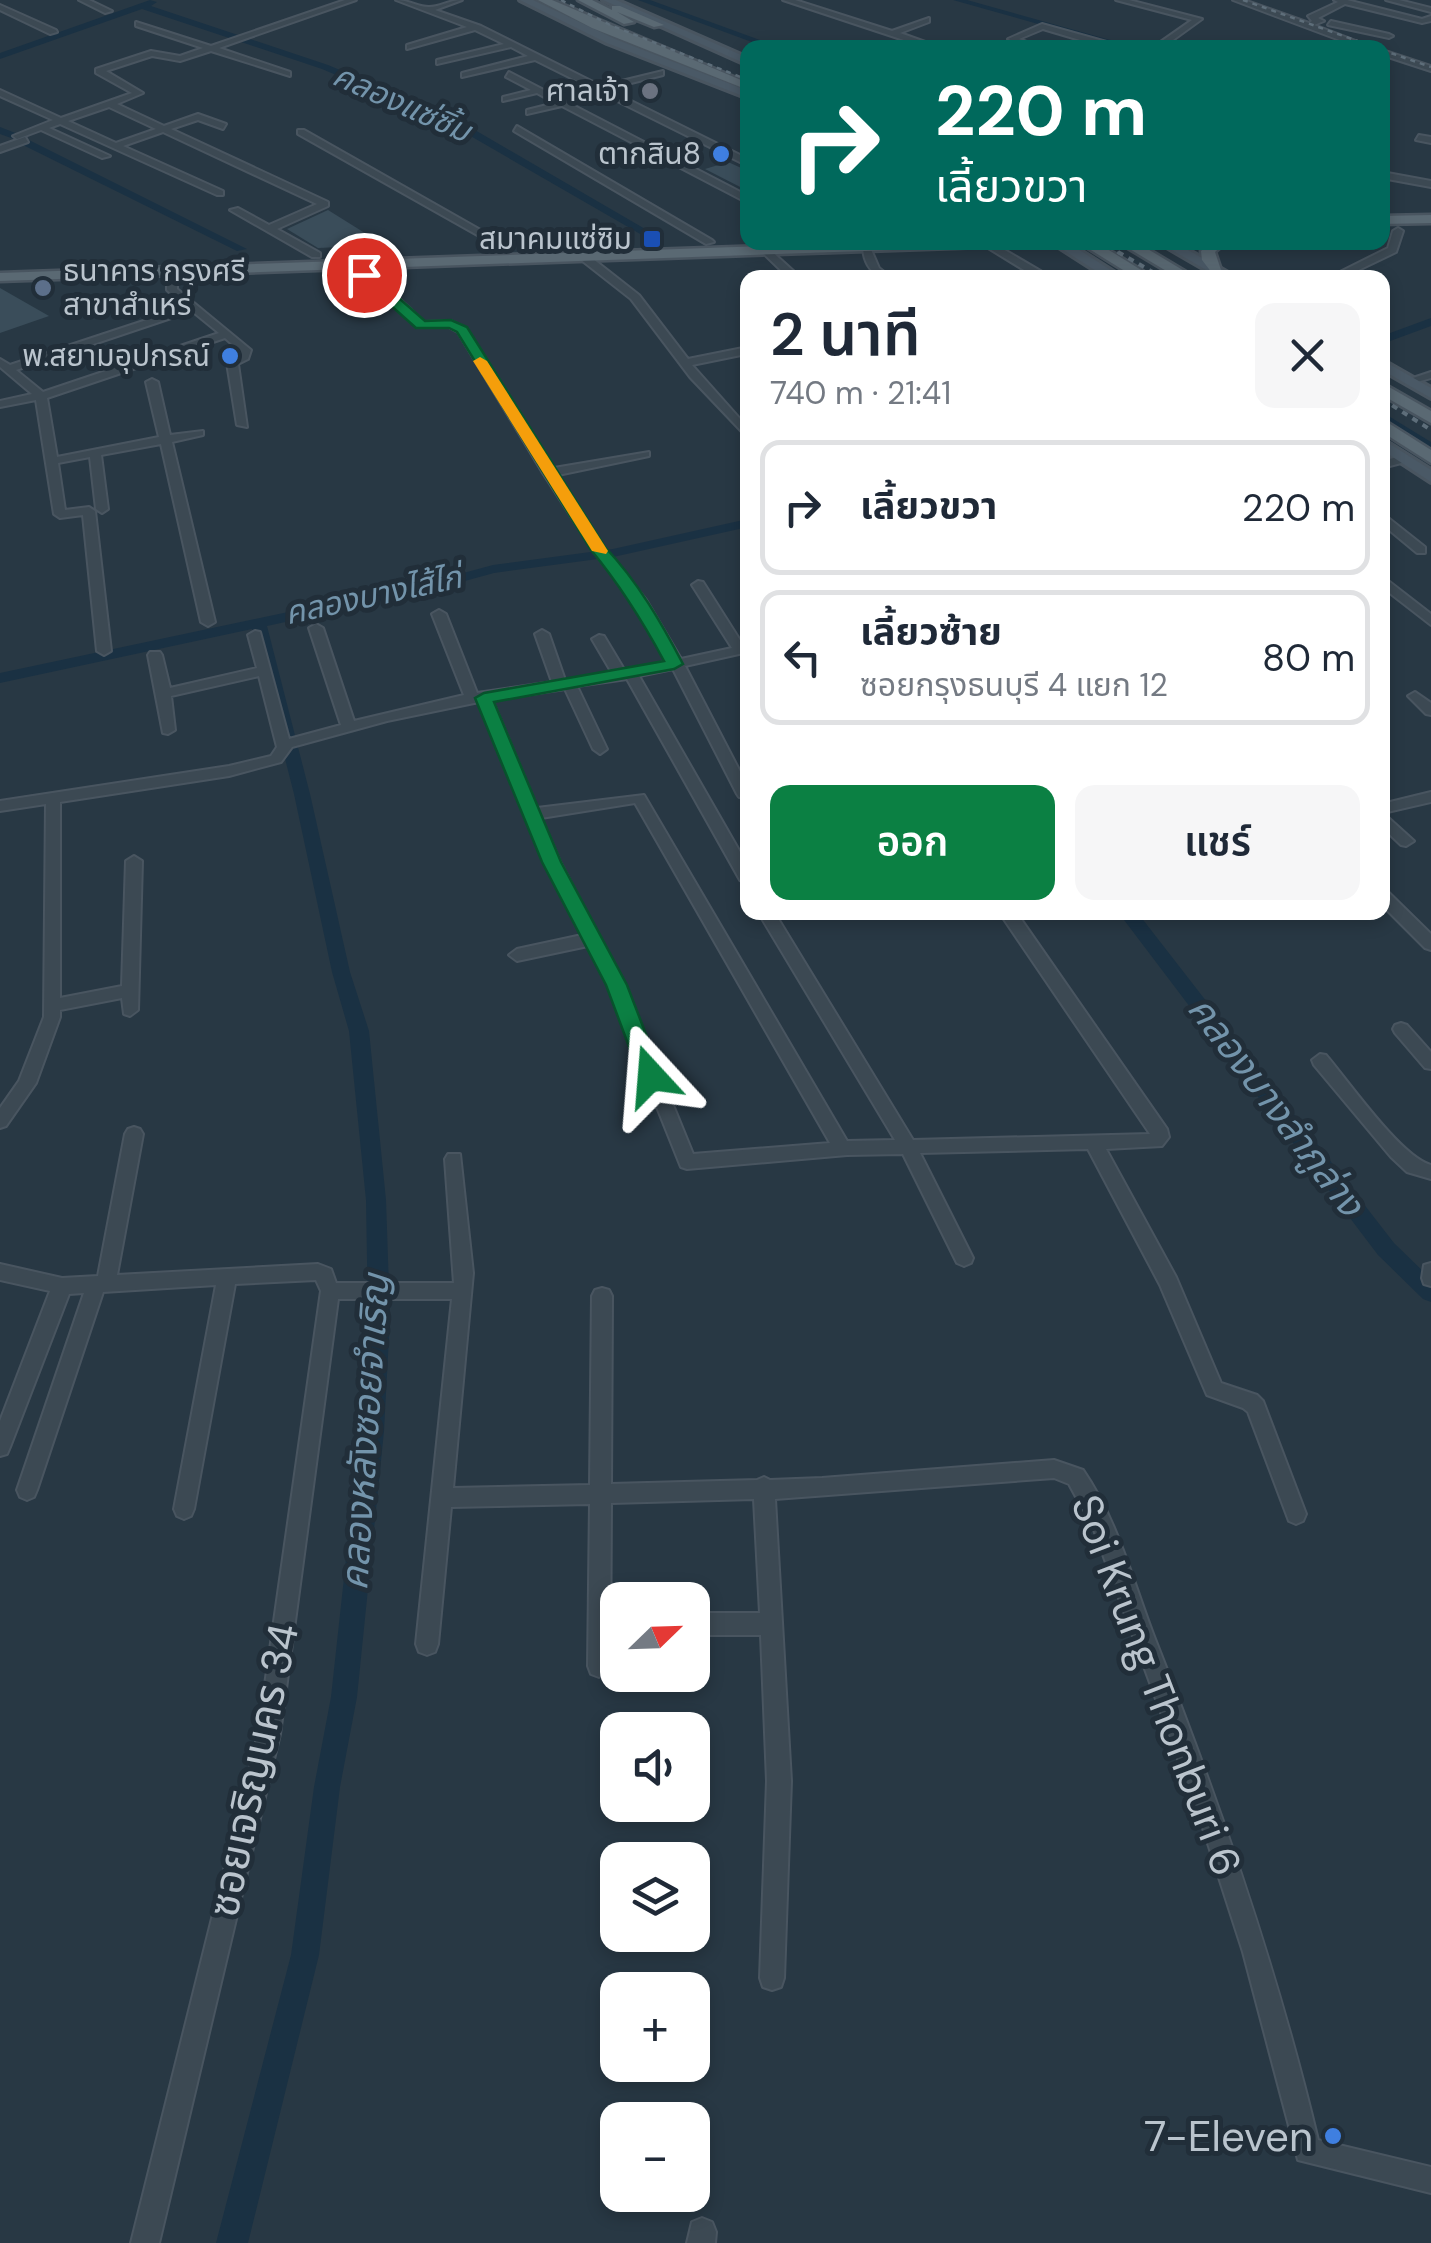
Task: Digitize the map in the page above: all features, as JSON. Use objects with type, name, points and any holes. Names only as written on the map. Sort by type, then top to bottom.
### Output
[{"type":"main road","points":[[525,0],[740,92]]},
{"type":"main road","points":[[535,0],[562,18]]},
{"type":"main road","points":[[544,0],[609,32],[740,84]]},
{"type":"main road","points":[[582,0],[740,67]]},
{"type":"main road","points":[[598,0],[740,59]]},
{"type":"main road","points":[[608,0],[658,25]]},
{"type":"main road","points":[[1390,220],[1431,218]]},
{"type":"main road","points":[[1390,231],[1431,230]]},
{"type":"main road","points":[[0,266],[740,240]]},
{"type":"main road","points":[[0,277],[766,250]]},
{"type":"main road","points":[[1070,250],[1104,270]]},
{"type":"main road","points":[[1099,250],[1133,270]]},
{"type":"main road","points":[[1138,250],[1174,270]]},
{"type":"main road","points":[[1150,250],[1184,270]]},
{"type":"main road","points":[[1179,250],[1216,270]]},
{"type":"main road","points":[[1209,250],[1208,260],[1219,270]]},
{"type":"main road","points":[[1390,369],[1431,394]]},
{"type":"main road","points":[[1390,393],[1431,418]]},
{"type":"main road","points":[[1390,430],[1431,458]]},
{"type":"main road","points":[[1390,449],[1431,477]]},
{"type":"street","points":[[83,0],[108,11]]},
{"type":"street","points":[[311,0],[332,7]]},
{"type":"street","points":[[17,136],[139,92],[98,74],[99,71],[151,53],[180,59],[352,0]]},
{"type":"street","points":[[400,0],[476,27],[740,158]]},
{"type":"street","points":[[428,10],[458,0]]},
{"type":"street","points":[[788,0],[912,40]]},
{"type":"street","points":[[1120,0],[1199,20],[1168,40]]},
{"type":"street","points":[[1237,0],[1349,40]]},
{"type":"street","points":[[1390,0],[1431,10]]},
{"type":"street","points":[[1389,36],[1311,18],[1340,2],[1422,21],[1431,18]]},
{"type":"street","points":[[0,7],[54,32]]},
{"type":"street","points":[[894,34],[926,20]]},
{"type":"street","points":[[1292,32],[1290,27],[1320,21]]},
{"type":"street","points":[[139,24],[286,74]]},
{"type":"street","points":[[1016,40],[1010,38],[1042,26],[1090,40]]},
{"type":"street","points":[[410,48],[476,27]]},
{"type":"street","points":[[1022,32],[1051,40]]},
{"type":"street","points":[[476,72],[446,58],[511,45]]},
{"type":"street","points":[[1390,55],[1431,69]]},
{"type":"street","points":[[465,75],[534,57]]},
{"type":"street","points":[[599,89],[660,73]]},
{"type":"street","points":[[510,75],[740,196]]},
{"type":"street","points":[[506,98],[539,90]]},
{"type":"street","points":[[0,93],[120,144],[220,193]]},
{"type":"street","points":[[530,112],[563,103]]},
{"type":"street","points":[[110,104],[326,205],[272,228]]},
{"type":"street","points":[[120,144],[198,117],[223,126]]},
{"type":"street","points":[[0,128],[25,140],[0,150]]},
{"type":"street","points":[[43,128],[105,156]]},
{"type":"street","points":[[517,129],[709,242]]},
{"type":"street","points":[[301,132],[507,248]]},
{"type":"street","points":[[672,137],[686,133]]},
{"type":"street","points":[[1419,138],[1431,140]]},
{"type":"street","points":[[645,146],[658,142]]},
{"type":"street","points":[[1390,175],[1408,175],[1431,184]]},
{"type":"street","points":[[235,210],[316,255]]},
{"type":"street","points":[[1350,270],[1393,250],[1390,231]]},
{"type":"street","points":[[766,250],[787,270]]},
{"type":"street","points":[[997,250],[1031,270]]},
{"type":"street","points":[[584,257],[636,297],[685,363],[740,425]]},
{"type":"street","points":[[360,265],[364,275],[421,325],[451,324],[462,330],[549,473],[648,614],[740,787]]},
{"type":"street","points":[[172,272],[172,290],[248,353],[232,364],[243,424]]},
{"type":"street","points":[[5,366],[192,308]]},
{"type":"street","points":[[0,404],[41,396],[225,335]]},
{"type":"street","points":[[685,363],[740,351]]},
{"type":"street","points":[[5,366],[41,396],[60,514],[88,512],[104,651]]},
{"type":"street","points":[[1410,380],[1431,375]]},
{"type":"street","points":[[152,382],[208,622]]},
{"type":"street","points":[[52,461],[199,433]]},
{"type":"street","points":[[95,452],[102,509]]},
{"type":"street","points":[[549,473],[645,454]]},
{"type":"street","points":[[1390,462],[1405,459]]},
{"type":"street","points":[[1390,524],[1422,550]]},
{"type":"street","points":[[698,585],[740,643]]},
{"type":"street","points":[[1390,587],[1431,621]]},
{"type":"street","points":[[439,614],[616,985],[686,1162],[842,1148],[1150,1142],[1160,1138],[1013,920]]},
{"type":"street","points":[[316,628],[349,727]]},
{"type":"street","points":[[542,634],[564,685],[600,750]]},
{"type":"street","points":[[255,635],[291,743]]},
{"type":"street","points":[[599,638],[626,675],[740,867]]},
{"type":"street","points":[[0,806],[229,770],[276,759],[291,743],[349,727],[740,650]]},
{"type":"street","points":[[155,655],[168,730]]},
{"type":"street","points":[[164,693],[264,670]]},
{"type":"street","points":[[1415,696],[1431,711]]},
{"type":"street","points":[[1390,808],[1431,797]]},
{"type":"street","points":[[0,1121],[27,1083],[53,1005],[54,798]]},
{"type":"street","points":[[532,814],[639,798],[842,1148]]},
{"type":"street","points":[[1390,826],[1406,841]]},
{"type":"street","points":[[130,1010],[134,861]]},
{"type":"street","points":[[1390,903],[1431,944]]},
{"type":"street","points":[[771,920],[907,1145],[964,1258]]},
{"type":"street","points":[[517,954],[592,939]]},
{"type":"street","points":[[53,1005],[132,990]]},
{"type":"street","points":[[1401,1029],[1431,1063]]},
{"type":"street","points":[[1320,1060],[1397,1152],[1413,1168],[1431,1172]]},
{"type":"street","points":[[27,1490],[101,1283],[134,1134]]},
{"type":"street","points":[[1092,1142],[1169,1283],[1214,1389],[1250,1401],[1256,1407],[1296,1514]]},
{"type":"street","points":[[427,1644],[463,1291],[454,1159]]},
{"type":"street","points":[[0,1272],[62,1286],[318,1272],[324,1275],[330,1291],[463,1291]]},
{"type":"street","points":[[184,1510],[227,1276]]},
{"type":"street","points":[[0,1447],[62,1286]]},
{"type":"street","name":"ซอยเจริญนคร 34","points":[[145,2243],[269,1734],[330,1291]]},
{"type":"street","points":[[602,1296],[601,1494],[606,1582]]},
{"type":"street","name":"Soi Krung Thonburi 6","points":[[444,1498],[822,1488],[1054,1469],[1076,1477],[1104,1534],[1218,1828],[1280,2036],[1306,2150],[1431,2180]]},
{"type":"street","points":[[764,1487],[778,1781],[772,1978]]},
{"type":"street","points":[[710,1624],[768,1624]]},
{"type":"street","points":[[599,1666],[600,1662]]},
{"type":"building","points":[[728,162],[740,167],[740,187],[705,169]]},
{"type":"building","points":[[328,210],[384,245],[318,248],[287,229]]},
{"type":"building","points":[[0,288],[49,316],[0,333]]},
{"type":"waterway","points":[[642,0],[755,40]]},
{"type":"waterway","points":[[957,0],[1105,40]]},
{"type":"waterway","points":[[0,56],[153,2]]},
{"type":"waterway","name":"คลองแซ่ซิ้ม","points":[[143,6],[325,67],[452,121],[646,233]]},
{"type":"waterway","points":[[0,130],[14,136]]},
{"type":"waterway","points":[[25,142],[241,249]]},
{"type":"waterway","name":"คลองบางไส้ไก่","points":[[1390,337],[1431,322]]},
{"type":"waterway","points":[[1390,421],[1431,448]]},
{"type":"waterway","name":"คลองบางไส้ไก่","points":[[258,623],[493,569],[613,553],[740,525]]},
{"type":"waterway","name":"คลองบางไส้ไก่","points":[[0,678],[258,623]]},
{"type":"waterway","name":"คลองหลังซอยจำเริญ","points":[[232,2243],[305,1955],[327,1787],[344,1697],[372,1431],[379,1318],[376,1200],[359,1031],[341,972],[258,623]]},
{"type":"waterway","name":"คลองบางลำภูล่าง","points":[[1133,920],[1386,1249],[1431,1293]]},
{"type":"railway","points":[[561,0],[610,25],[740,77]]},
{"type":"railway","points":[[1243,0],[1355,40]]},
{"type":"railway","points":[[1390,53],[1431,67]]},
{"type":"railway","points":[[1114,250],[1122,255]]},
{"type":"railway","points":[[1118,252],[1149,270]]},
{"type":"railway","points":[[1390,404],[1431,430]]},
{"type":"slow traffic","points":[[480,361],[600,551]]},
{"type":"place","name":"ศาลเจ้า","points":[[650,91]]},
{"type":"place","name":"ตากสิน8","points":[[721,154]]},
{"type":"place","name":"สมาคมแซ่ซิม","points":[[652,239]]},
{"type":"place","name":"ธนาคาร กรุงศรี สาขาสำเหร่","points":[[43,288]]},
{"type":"place","name":"พ.สยามอุปกรณ์","points":[[230,356]]},
{"type":"place","name":"7-Eleven","points":[[1333,2136]]},
{"type":"route","points":[[364,275],[421,325],[451,324],[462,330],[599,550],[620,572],[648,614],[674,664],[484,698],[552,862],[616,985],[651,1076]]}]
